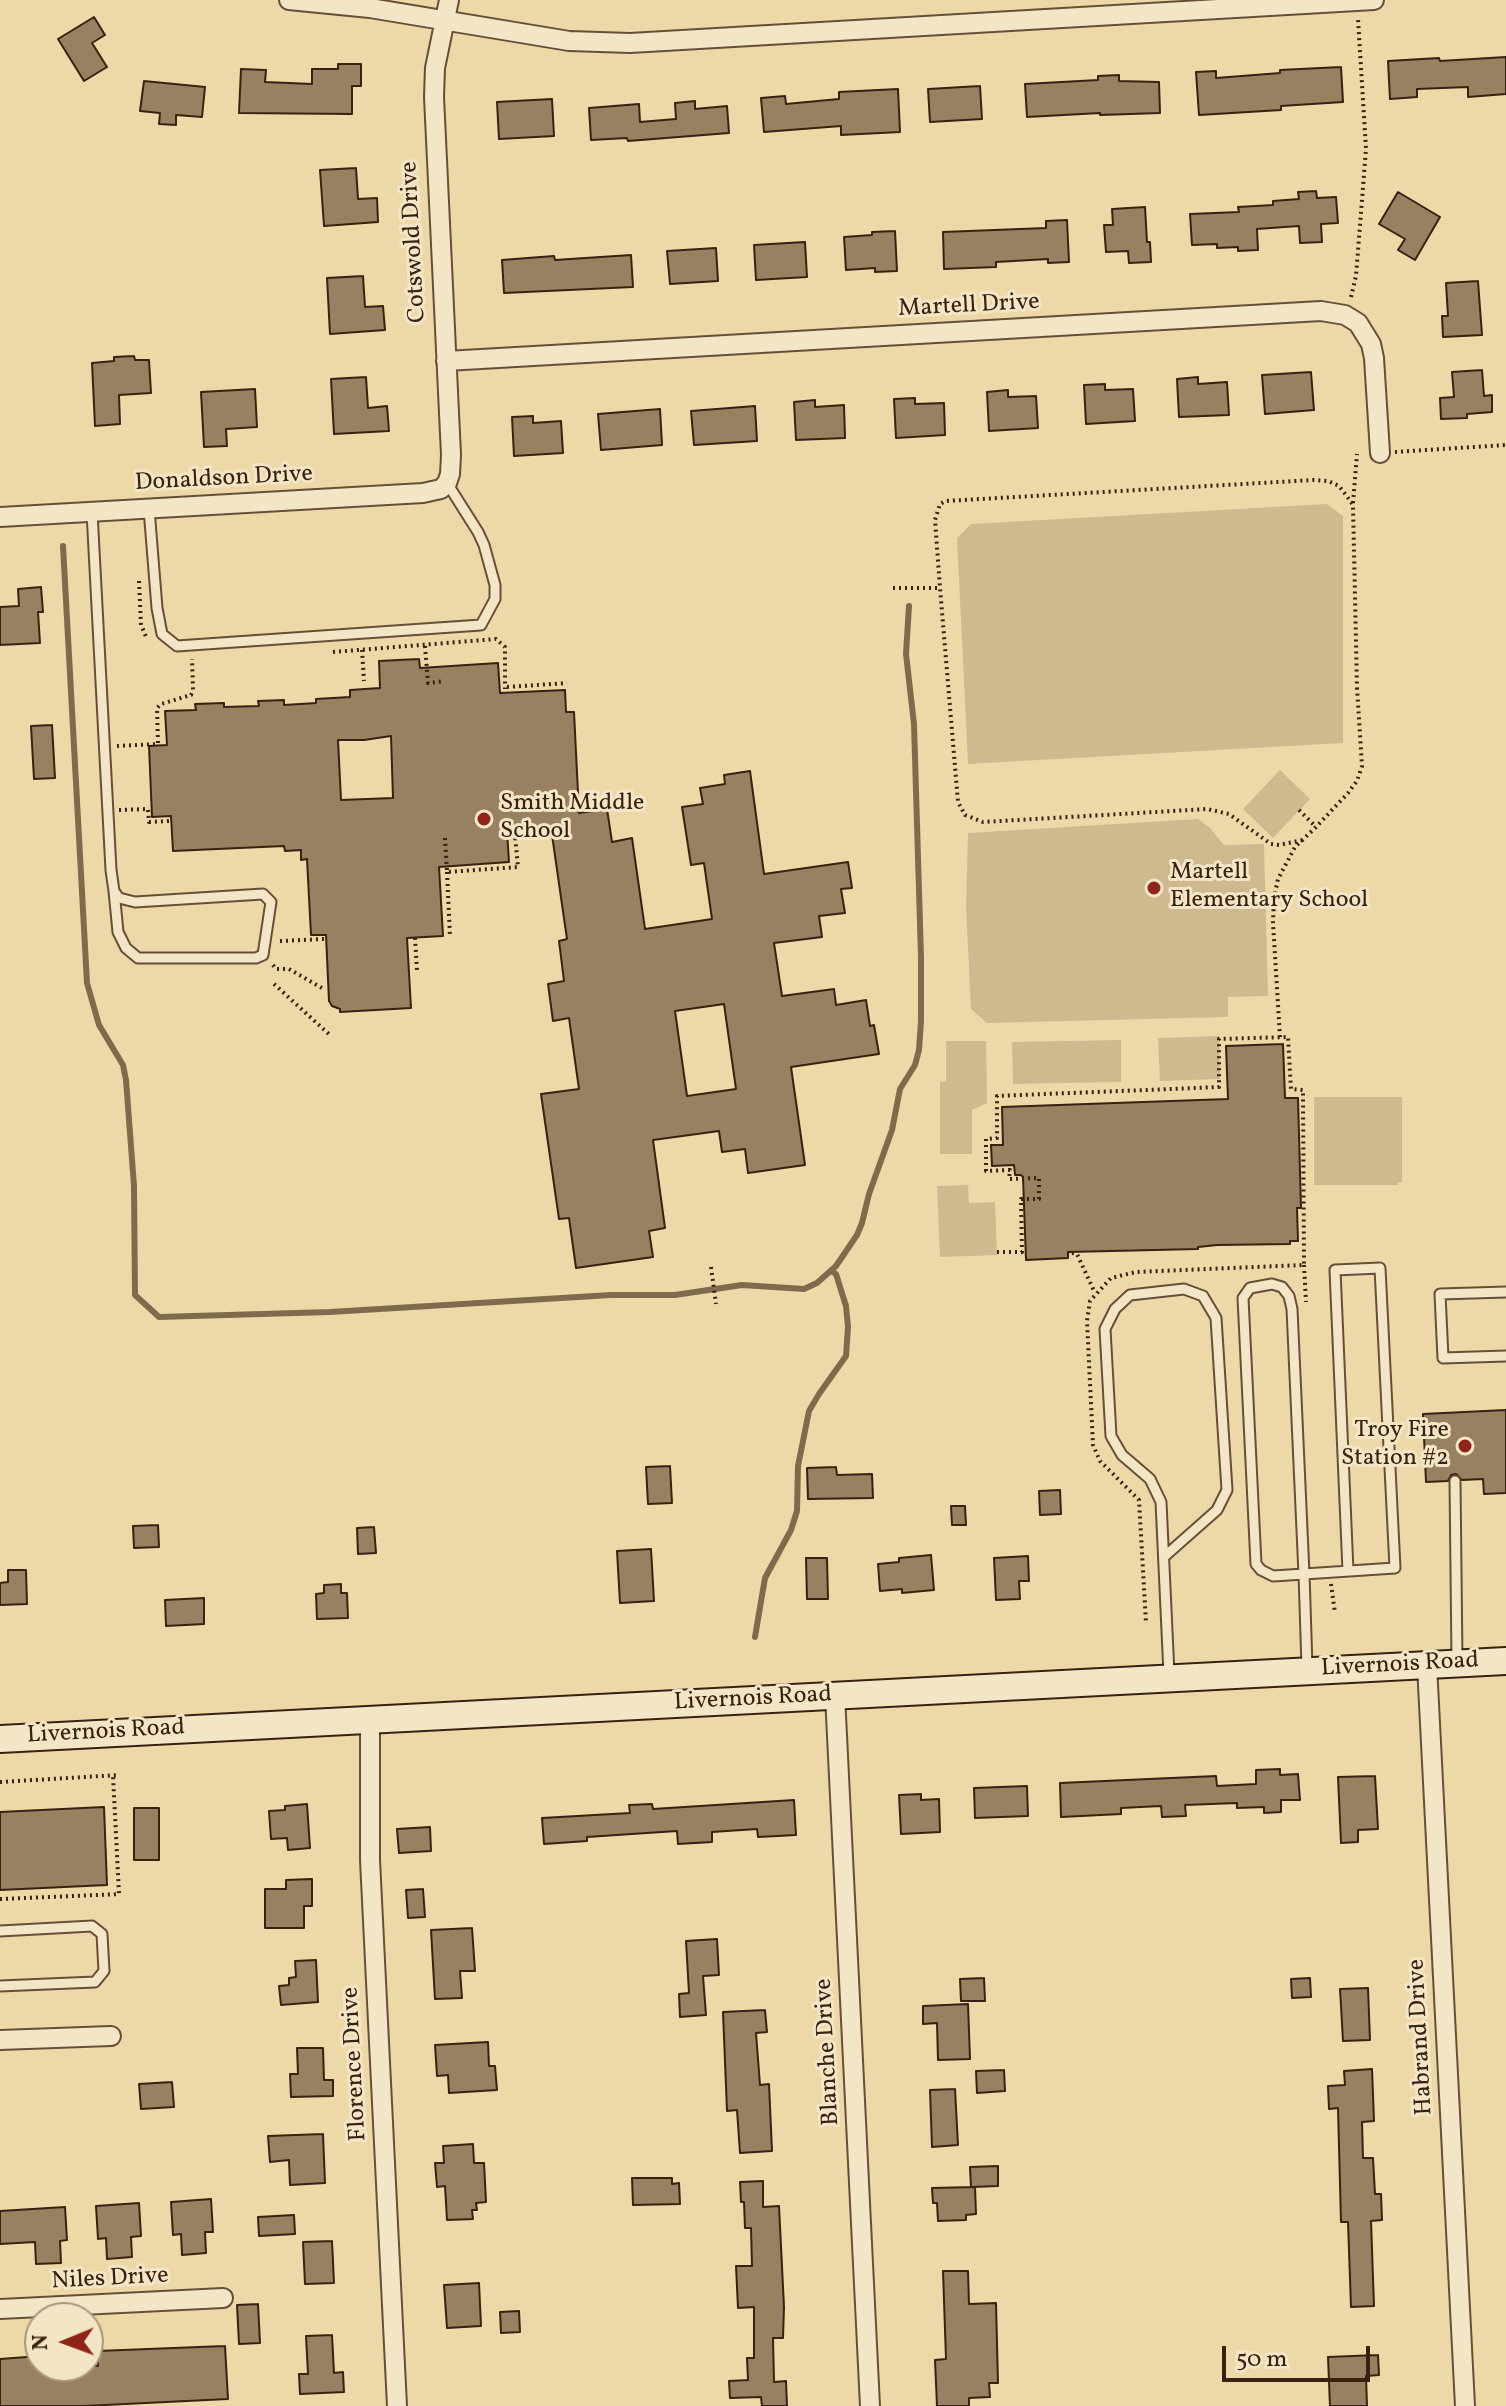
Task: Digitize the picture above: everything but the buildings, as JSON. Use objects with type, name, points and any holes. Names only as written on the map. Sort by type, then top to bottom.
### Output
[{"type":"main road","name":"Livernois Road","points":[[0,1739],[1506,1661]]},
{"type":"street","points":[[289,0],[370,8],[569,41],[630,43],[1374,0]]},
{"type":"street","name":"Cotswold Drive","points":[[447,483],[451,455],[434,110],[435,68],[449,0]]},
{"type":"street","name":"Martell Drive","points":[[446,361],[1321,311],[1345,315],[1358,323],[1371,344],[1386,453]]},
{"type":"street","name":"Donaldson Drive","points":[[0,517],[423,493],[441,489],[447,483]]},
{"type":"street","name":"Habrand Drive","points":[[1427,1665],[1465,2406]]},
{"type":"street","name":"Blanche Drive","points":[[835,1695],[870,2406]]},
{"type":"street","name":"Florence Drive","points":[[370,1720],[370,1860],[397,2406]]},
{"type":"street","points":[[0,2040],[111,2036]]},
{"type":"street","name":"Niles Drive","points":[[0,2309],[223,2298]]},
{"type":"lane","points":[[149,509],[162,634],[177,646],[481,625],[495,599],[495,585],[478,532],[447,483]]},
{"type":"lane","points":[[92,512],[108,810],[114,891],[118,932],[126,948],[138,958],[256,958],[263,955],[271,902],[263,894],[135,902],[119,898],[114,891]]},
{"type":"lane","points":[[1307,1671],[1304,1574],[1292,1309],[1289,1296],[1282,1287],[1272,1284],[1250,1288],[1243,1298],[1256,1564],[1273,1576],[1304,1574],[1348,1571],[1395,1568],[1380,1268],[1335,1270],[1348,1571]]},
{"type":"lane","points":[[1165,1556],[1217,1510],[1227,1490],[1216,1318],[1203,1296],[1184,1289],[1130,1295],[1115,1309],[1105,1329],[1111,1436],[1122,1455],[1150,1479],[1161,1502],[1169,1677]]},
{"type":"lane","points":[[1506,1292],[1440,1294],[1443,1358],[1506,1356]]},
{"type":"lane","points":[[1455,1481],[1458,1663]]},
{"type":"lane","points":[[0,1931],[92,1926],[102,1934],[104,1971],[95,1982],[0,1986]]},
{"type":"path","points":[[1355,287],[1366,149],[1357,14]]},
{"type":"path","points":[[1386,453],[1506,445]]},
{"type":"path","points":[[1280,1037],[1274,961],[1274,898],[1278,879],[1285,863],[1303,840],[1357,781],[1362,766],[1353,505],[1357,454]]},
{"type":"path","points":[[1303,840],[1271,844],[1229,814],[1207,809],[983,822],[965,815],[958,802],[936,509],[946,501],[1313,480],[1339,486],[1353,505]]},
{"type":"path","points":[[893,588],[940,588]]},
{"type":"path","points":[[496,639],[505,647],[506,688],[567,683]]},
{"type":"path","points":[[425,646],[426,683],[444,681]]},
{"type":"path","points":[[362,650],[364,681]]},
{"type":"path","points":[[105,747],[158,744],[157,708],[191,695],[192,659]]},
{"type":"path","points":[[108,810],[148,809],[149,822],[169,821]]},
{"type":"path","points":[[1299,810],[1316,827]]},
{"type":"path","points":[[447,872],[518,867],[514,826]]},
{"type":"path","points":[[445,838],[450,936]]},
{"type":"path","points":[[415,938],[417,970]]},
{"type":"path","points":[[289,942],[324,939]]},
{"type":"path","points":[[289,969],[322,988]]},
{"type":"path","points":[[274,984],[331,1036]]},
{"type":"path","points":[[997,1252],[1022,1252],[1021,1199],[1039,1199],[1039,1178],[1009,1179],[1010,1170],[986,1171],[986,1139],[997,1138],[997,1096],[1219,1087],[1219,1039],[1288,1037],[1291,1089],[1303,1090],[1304,1265],[1136,1272],[1111,1278],[1090,1301],[1087,1321],[1093,1445],[1100,1461],[1139,1500],[1146,1623]]},
{"type":"path","points":[[1072,1253],[1077,1254],[1095,1293]]},
{"type":"path","points":[[711,1267],[716,1304]]},
{"type":"path","points":[[1331,1584],[1335,1613]]},
{"type":"path","points":[[0,1782],[116,1776],[119,1894],[0,1899]]},
{"type":"shaded area","points":[[1327,504],[1343,516],[1343,743],[968,764],[957,538],[971,524]]},
{"type":"shaded area","points":[[1280,770],[1310,799],[1273,838],[1243,809]]},
{"type":"shaded area","points":[[1198,819],[1224,845],[1264,844],[1268,996],[1228,997],[1228,1017],[987,1023],[971,1009],[966,907],[968,833]]},
{"type":"shaded area","points":[[1219,1036],[1220,1079],[1160,1081],[1158,1038]]},
{"type":"shaded area","points":[[1121,1040],[1121,1082],[1013,1084],[1012,1042]]},
{"type":"shaded area","points":[[946,1041],[986,1041],[987,1103],[972,1110],[972,1154],[940,1154],[940,1082],[946,1081]]},
{"type":"shaded area","points":[[1314,1097],[1402,1097],[1402,1182],[1398,1185],[1314,1185]]},
{"type":"shaded area","points":[[968,1185],[969,1203],[995,1202],[997,1255],[940,1257],[937,1186]]},
{"type":"waterway","points":[[63,546],[87,983],[99,1025],[123,1065],[126,1080],[134,1186],[135,1295],[159,1317],[330,1312],[611,1295],[675,1295],[742,1285],[804,1289],[817,1283],[836,1266],[862,1223],[892,1130],[900,1089],[915,1065],[919,1050],[921,957],[914,724],[906,654],[909,606]]},
{"type":"waterway","points":[[755,1637],[765,1578],[791,1530],[797,1511],[798,1466],[809,1411],[846,1356],[846,1306],[836,1274],[831,1271]]},
{"type":"place","name":"Smith Middle School","points":[[484,819]]},
{"type":"place","name":"Martell Elementary School","points":[[1154,888]]},
{"type":"place","name":"Troy Fire Station #2","points":[[1465,1446]]}]
